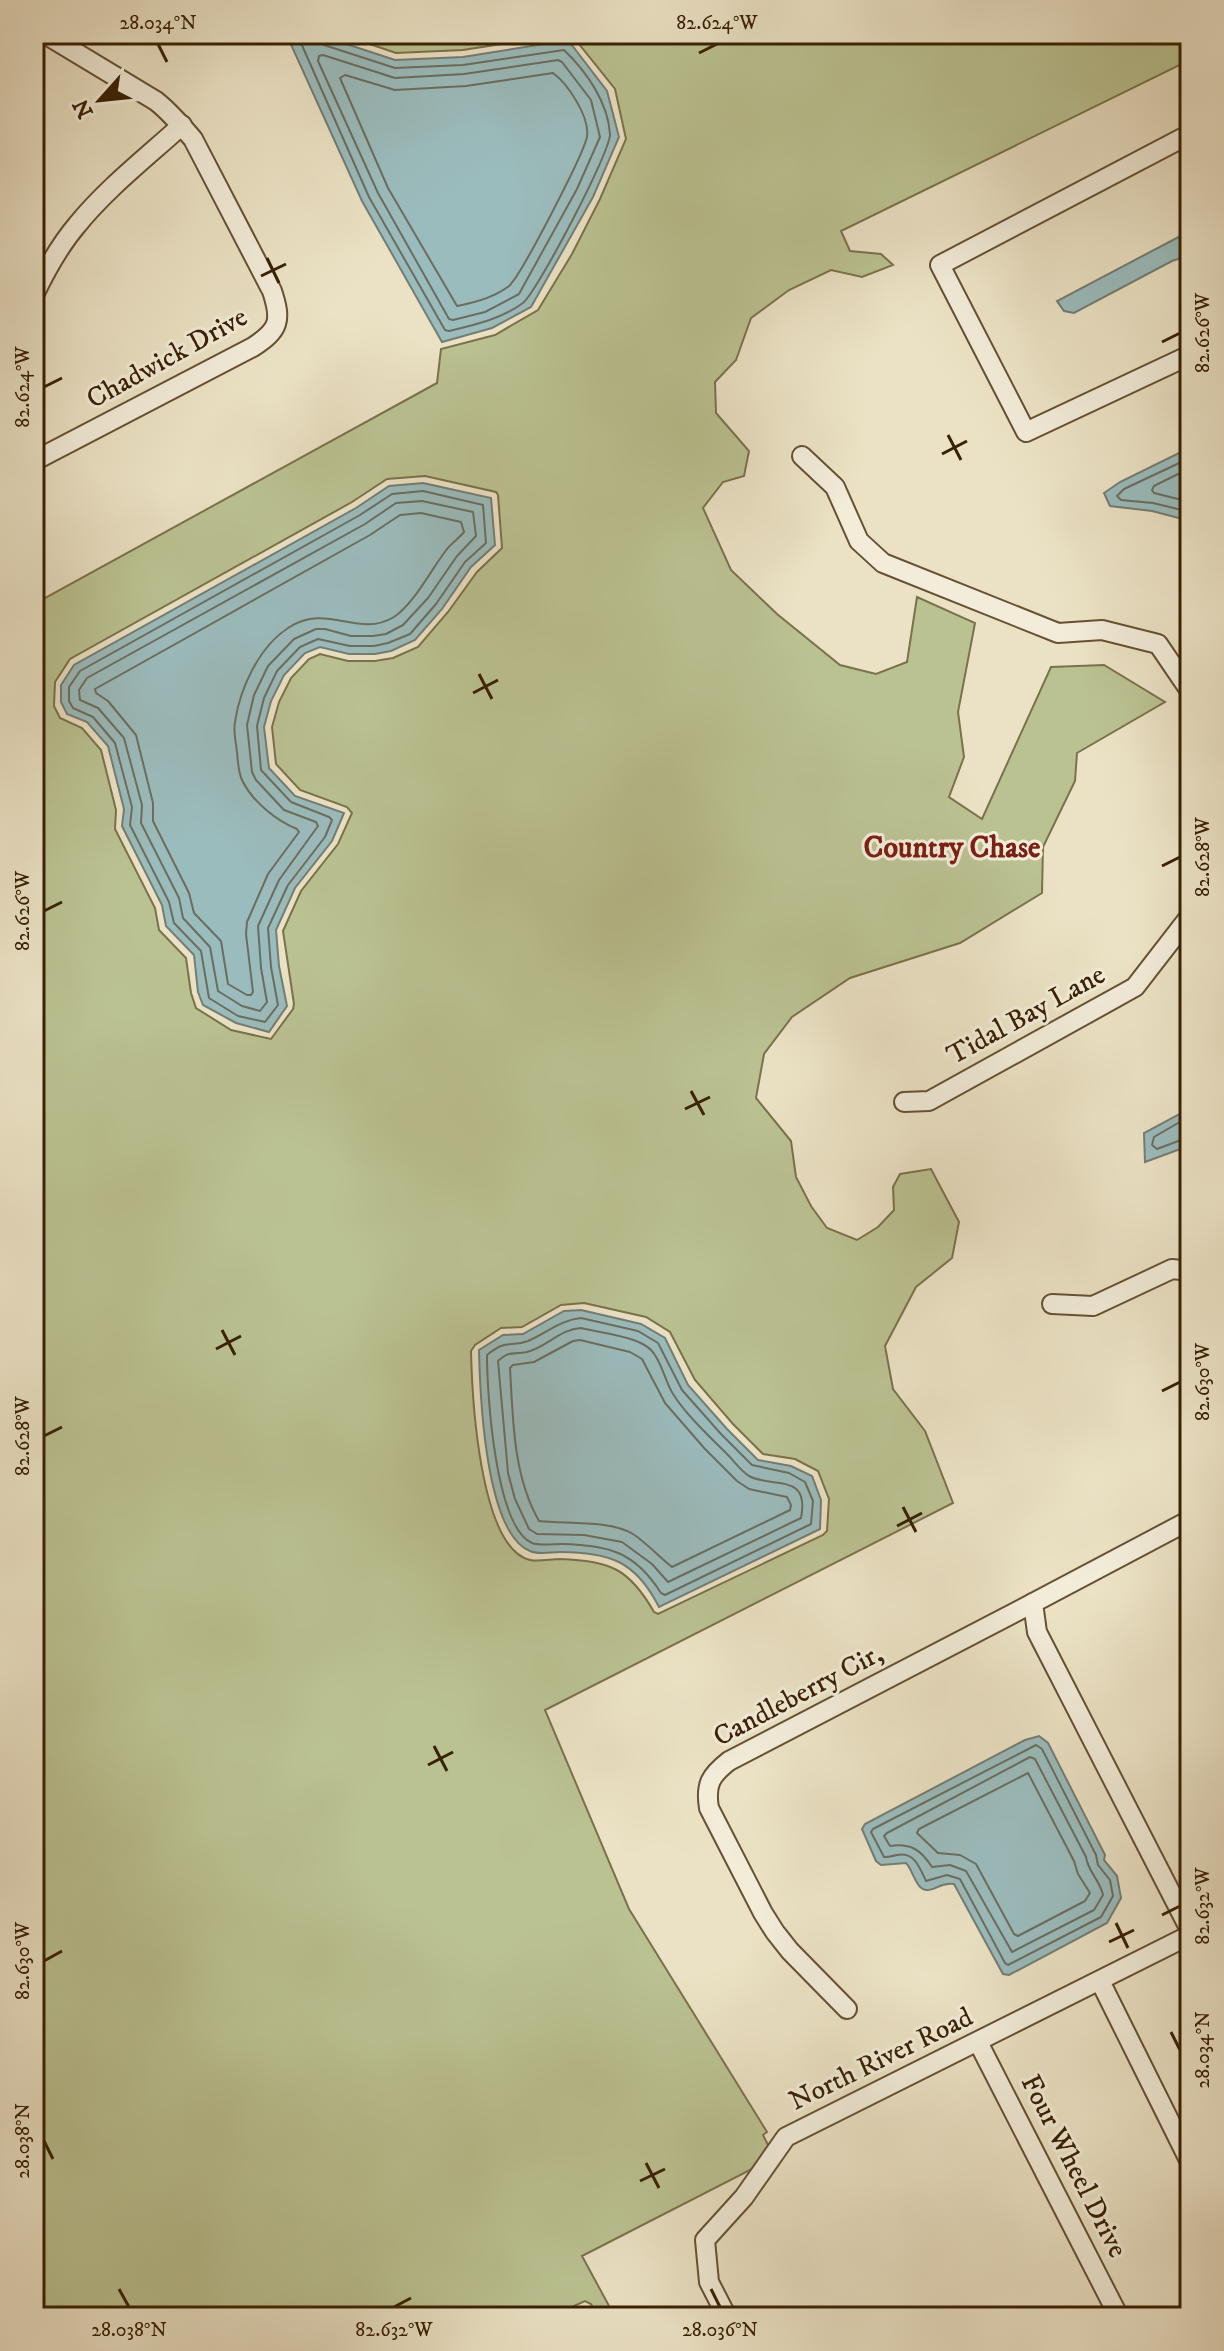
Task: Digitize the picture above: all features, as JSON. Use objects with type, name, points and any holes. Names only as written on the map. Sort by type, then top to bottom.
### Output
[{"type":"street","name":"Chadwick Drive","points":[[34,461],[253,347],[266,339],[275,328],[279,316],[272,291],[193,139],[182,125],[156,101],[45,34]]},
{"type":"street","points":[[34,295],[57,254],[95,204],[182,125]]},
{"type":"street","points":[[1190,134],[940,265],[1026,432],[1190,355]]},
{"type":"street","points":[[802,456],[835,487],[859,541],[883,563],[1058,633],[1102,630],[1158,644],[1190,691]]},
{"type":"street","name":"Tidal Bay Lane","points":[[904,1102],[929,1101],[1135,987],[1190,916]]},
{"type":"street","points":[[1052,1304],[1093,1306],[1172,1269],[1190,1271]]},
{"type":"street","points":[[1033,1603],[1190,1520]]},
{"type":"street","name":"North River Road","points":[[727,2317],[709,2282],[705,2240],[744,2197],[786,2137],[1100,1981],[1190,1932],[1037,1632],[1033,1603]]},
{"type":"street","name":"Candleberry Cir,","points":[[847,2009],[790,1951],[763,1913],[709,1808],[706,1794],[710,1781],[717,1770],[729,1761],[1033,1603]]},
{"type":"street","points":[[1100,1981],[1190,2162]]},
{"type":"street","name":"Four Wheel Drive","points":[[978,2042],[1119,2317]]},
{"type":"green space","points":[[340,34],[565,34],[463,50],[396,53]]},
{"type":"green space","points":[[571,34],[1190,34],[1190,60],[841,231],[850,251],[881,254],[893,265],[862,277],[831,270],[789,290],[751,318],[736,360],[715,382],[716,413],[749,451],[744,476],[723,482],[703,508],[731,570],[777,614],[840,665],[876,674],[907,662],[917,597],[975,623],[958,712],[964,757],[949,797],[982,819],[1051,667],[1104,665],[1165,702],[1077,753],[1075,781],[1043,847],[1042,893],[960,943],[850,978],[792,1017],[764,1054],[756,1098],[791,1141],[796,1177],[827,1228],[857,1240],[878,1227],[894,1210],[893,1187],[900,1174],[931,1169],[959,1222],[952,1258],[916,1287],[885,1346],[893,1389],[925,1431],[953,1503],[545,1710],[629,1909],[767,2132],[763,2135],[769,2147],[754,2168],[582,2256],[615,2317],[597,2317],[591,2304],[585,2301],[567,2309],[563,2317],[34,2317],[34,604],[437,383],[441,349],[495,335],[538,310],[572,254],[626,139],[615,89]],"holes":[[[425,476],[496,492],[502,548],[477,572],[418,647],[393,658],[375,661],[348,661],[320,654],[309,659],[291,678],[279,702],[272,727],[276,764],[300,790],[347,807],[352,813],[338,844],[301,891],[283,931],[293,1009],[271,1039],[231,1030],[196,1008],[186,958],[159,930],[155,908],[115,829],[116,810],[101,750],[82,728],[60,718],[54,706],[55,682],[70,659],[352,502],[387,479]],[[584,1303],[646,1317],[670,1332],[695,1380],[763,1454],[795,1459],[818,1471],[829,1499],[827,1531],[658,1614],[636,1585],[605,1565],[577,1560],[530,1560],[513,1549],[499,1528],[489,1500],[473,1400],[471,1351],[501,1328],[522,1327],[561,1305]]]},
{"type":"water","points":[[295,34],[316,34],[395,60],[463,57],[568,40],[607,91],[619,137],[593,197],[531,307],[492,328],[442,342],[362,201],[288,38]]},
{"type":"water","points":[[1190,231],[1190,255],[1172,261],[1074,313],[1064,311],[1057,301]]},
{"type":"water","points":[[1190,450],[1190,521],[1152,511],[1110,506],[1104,493]]},
{"type":"water","points":[[423,483],[491,498],[495,545],[471,567],[442,609],[415,640],[391,651],[375,654],[349,654],[320,647],[305,653],[284,675],[271,701],[264,727],[269,768],[295,796],[344,813],[332,841],[295,888],[276,930],[287,1006],[269,1032],[236,1023],[203,1005],[198,992],[194,955],[166,926],[162,905],[122,826],[124,809],[108,746],[87,722],[67,714],[61,702],[61,685],[74,665],[356,508],[389,486]]},
{"type":"water","points":[[1190,1106],[1190,1149],[1183,1148],[1145,1162],[1144,1133]]},
{"type":"water","points":[[581,1310],[641,1324],[665,1338],[688,1385],[758,1460],[791,1466],[812,1476],[821,1500],[820,1529],[659,1607],[640,1579],[619,1562],[593,1554],[533,1552],[515,1539],[503,1518],[488,1460],[479,1350],[503,1335],[523,1334],[564,1311]]},
{"type":"water","points":[[1039,1736],[1048,1743],[1105,1855],[1104,1860],[1117,1876],[1121,1898],[1107,1923],[1009,1975],[1003,1974],[954,1884],[923,1889],[906,1863],[881,1865],[876,1861],[862,1829],[865,1824],[1025,1740]]},
{"type":"district","name":"Country Chase","points":[[952,848]]}]
